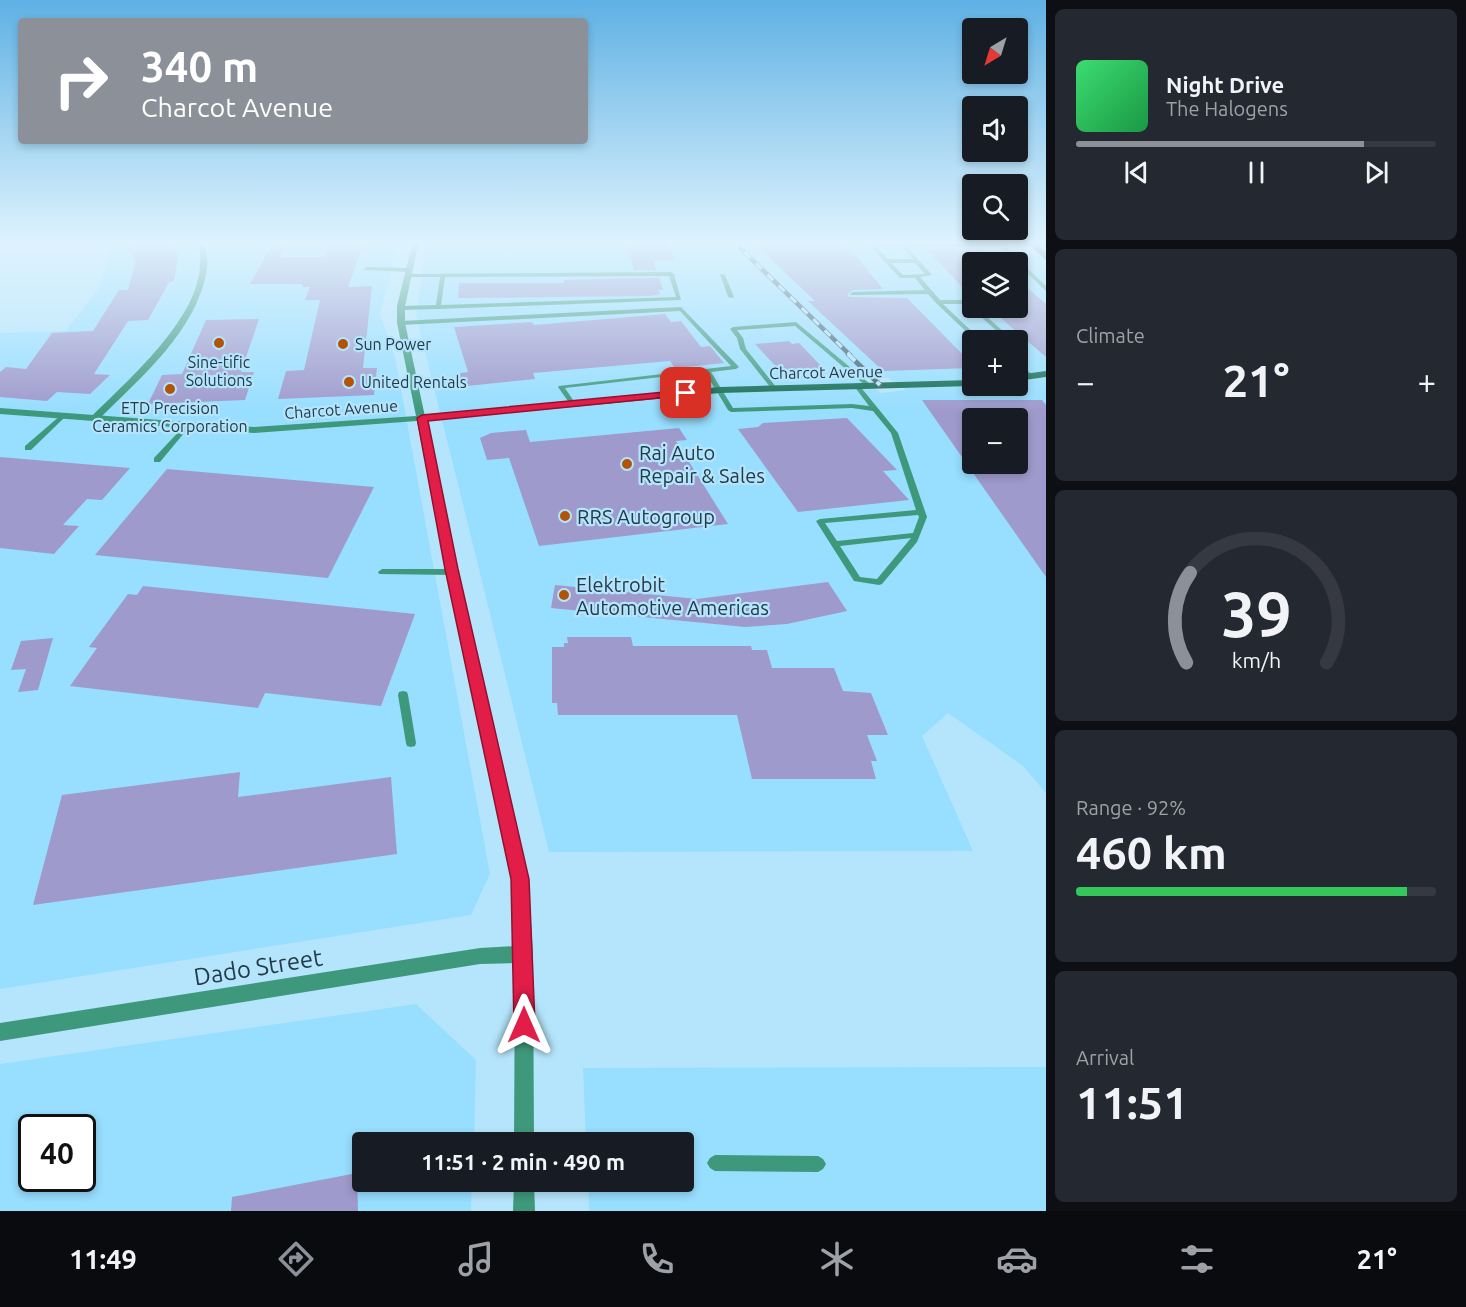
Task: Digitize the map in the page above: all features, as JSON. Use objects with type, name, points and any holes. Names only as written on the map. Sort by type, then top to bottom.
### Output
[{"type":"main road","points":[[1028,376],[1046,374]]},
{"type":"main road","name":"Charcot Avenue","points":[[422,418],[720,390],[962,383]]},
{"type":"street","points":[[95,418],[154,358],[181,323],[195,298]]},
{"type":"street","points":[[403,298],[401,323],[520,879],[524,954],[524,1132]]},
{"type":"street","name":"Charcot Avenue","points":[[0,411],[254,430],[312,428],[422,418]]},
{"type":"street","name":"Dado Street","points":[[0,1032],[480,956],[524,954]]},
{"type":"street","points":[[524,1192],[524,1211]]},
{"type":"lane","points":[[438,307],[440,298]]},
{"type":"lane","points":[[401,308],[679,298]]},
{"type":"lane","points":[[934,298],[967,330]]},
{"type":"lane","points":[[938,302],[962,302]]},
{"type":"lane","points":[[401,323],[681,309],[736,367],[561,387],[572,404]]},
{"type":"lane","points":[[986,318],[999,330]]},
{"type":"lane","points":[[772,387],[743,349],[740,338],[733,329],[796,324],[868,385]]},
{"type":"lane","points":[[707,371],[731,410],[852,406],[875,410]]},
{"type":"lane","points":[[857,386],[894,433],[923,517],[915,535],[879,582],[857,579],[820,521],[921,512]]},
{"type":"lane","points":[[28,448],[63,416]]},
{"type":"lane","points":[[157,460],[187,426]]},
{"type":"lane","points":[[834,544],[915,535]]},
{"type":"lane","points":[[382,572],[453,572]]},
{"type":"lane","points":[[404,695],[411,743]]},
{"type":"lane","points":[[715,1163],[818,1164]]},
{"type":"shaded area","points":[[92,298],[384,298],[380,314],[395,357],[490,874],[471,915],[0,989],[0,333],[66,331]]},
{"type":"shaded area","points":[[419,298],[962,298],[962,318],[1028,318],[1028,298],[1046,298],[1046,793],[1023,766],[948,713],[922,736],[973,851],[549,852],[416,315]],"holes":[[[864,378],[888,378],[906,390],[880,393]]]},
{"type":"shaded area","points":[[416,1004],[476,1060],[474,1132],[352,1132],[352,1192],[472,1192],[471,1211],[0,1211],[0,1064]]},
{"type":"shaded area","points":[[1046,1067],[1046,1211],[589,1211],[588,1192],[694,1192],[694,1132],[586,1132],[583,1068]]},
{"type":"building","points":[[114,298],[160,298],[148,320],[128,321],[94,374],[110,375],[90,394],[57,392],[47,401],[0,397],[0,372],[6,367],[26,369],[52,333],[93,331]]},
{"type":"building","points":[[306,298],[371,298],[363,368],[377,368],[374,395],[278,399],[286,371],[304,370],[320,300],[305,300]]},
{"type":"building","points":[[811,298],[907,298],[962,354],[962,368],[883,371],[808,301],[815,301]]},
{"type":"building","points":[[1028,298],[1038,298],[1046,304],[1046,357],[1028,342],[1028,330],[1015,330],[1001,318],[1028,318]]},
{"type":"building","points":[[665,314],[671,322],[681,321],[701,347],[710,346],[724,363],[675,368],[670,361],[533,373],[535,379],[458,387],[454,374],[468,372],[454,327],[532,322],[534,325]]},
{"type":"building","points":[[259,319],[241,372],[254,372],[245,400],[148,404],[162,375],[182,374],[206,320]]},
{"type":"building","points":[[789,341],[792,344],[799,343],[824,369],[782,373],[755,344]]},
{"type":"building","points":[[922,400],[1042,400],[1046,405],[1046,577],[974,474],[1028,474],[1028,408],[962,408],[962,457]]},
{"type":"building","points":[[847,418],[897,470],[883,471],[909,500],[798,512],[738,429],[758,427],[763,423]]},
{"type":"building","points":[[679,428],[687,440],[676,441],[728,524],[539,546],[509,458],[487,460],[480,438],[491,433],[526,430],[530,442]]},
{"type":"building","points":[[0,457],[130,468],[102,500],[87,499],[63,525],[79,526],[54,554],[0,548]]},
{"type":"building","points":[[167,469],[374,487],[328,578],[95,555]]},
{"type":"building","points":[[828,582],[847,611],[787,624],[745,627],[551,608],[555,585],[697,599]]},
{"type":"building","points":[[143,586],[415,614],[381,706],[265,693],[258,708],[70,686],[97,648],[89,647],[128,594],[137,595]]},
{"type":"building","points":[[567,637],[631,637],[633,646],[751,646],[752,650],[767,650],[772,668],[834,668],[843,691],[871,693],[888,735],[867,735],[877,761],[871,761],[876,779],[752,779],[737,715],[558,715],[557,703],[552,703],[552,647],[564,647],[564,643],[568,643]]},
{"type":"building","points":[[53,638],[38,690],[18,692],[26,669],[11,670],[21,641]]},
{"type":"building","points":[[240,772],[238,797],[391,777],[397,854],[33,905],[62,795]]},
{"type":"building","points":[[352,1174],[352,1192],[358,1192],[358,1211],[231,1211],[232,1197]]},
{"type":"railway","points":[[791,298],[850,355]]},
{"type":"railway","points":[[848,354],[880,385]]},
{"type":"place","name":"Sine-tific Solutions","points":[[219,343]]},
{"type":"place","name":"Sun Power","points":[[343,344]]},
{"type":"place","name":"United Rentals","points":[[349,382]]},
{"type":"place","name":"ETD Precision Ceramics Corporation","points":[[170,389]]},
{"type":"place","name":"Raj Auto Repair & Sales","points":[[627,464]]},
{"type":"place","name":"RRS Autogroup","points":[[565,516]]},
{"type":"place","name":"Elektrobit Automotive Americas","points":[[564,595]]},
{"type":"route","points":[[524,1025],[524,954],[520,879],[452,569],[422,418],[686,393]]}]
